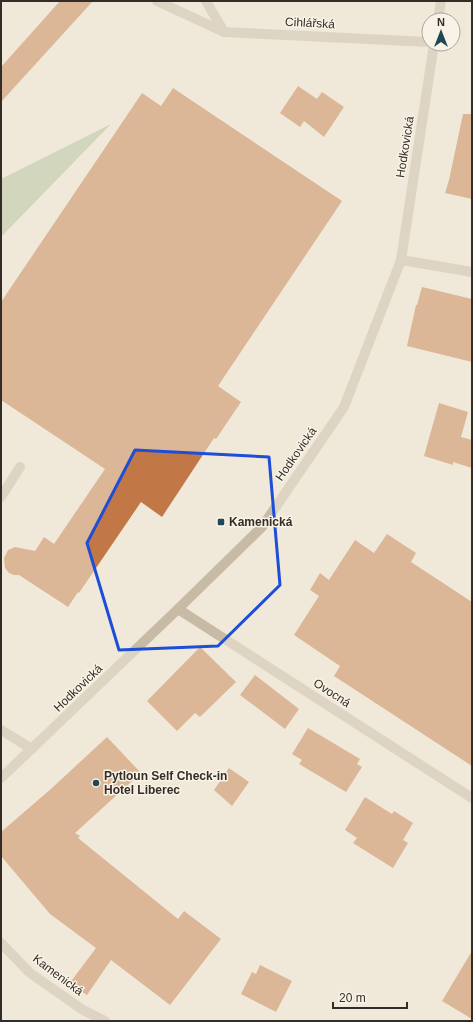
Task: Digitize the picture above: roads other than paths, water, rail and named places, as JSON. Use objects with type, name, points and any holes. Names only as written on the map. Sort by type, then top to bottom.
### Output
[{"type":"street","points":[[157,1],[224,32]]},
{"type":"street","points":[[206,1],[224,32]]},
{"type":"street","points":[[439,12],[441,1]]},
{"type":"street","name":"Cihlářská","points":[[224,32],[421,42]]},
{"type":"street","name":"Hodkovická","points":[[1,778],[262,527],[344,407],[401,260],[433,52]]},
{"type":"street","points":[[401,260],[472,272]]},
{"type":"street","points":[[1,497],[20,467]]},
{"type":"street","name":"Ovocná","points":[[178,609],[472,798]]},
{"type":"street","points":[[1,730],[32,748]]},
{"type":"street","name":"Kamenická","points":[[1,943],[30,973],[83,1010],[105,1021]]},
{"type":"place","name":"Kamenická","points":[[221,522]]},
{"type":"place","name":"Pytloun Self Check-in Hotel Liberec","points":[[96,783]]}]
